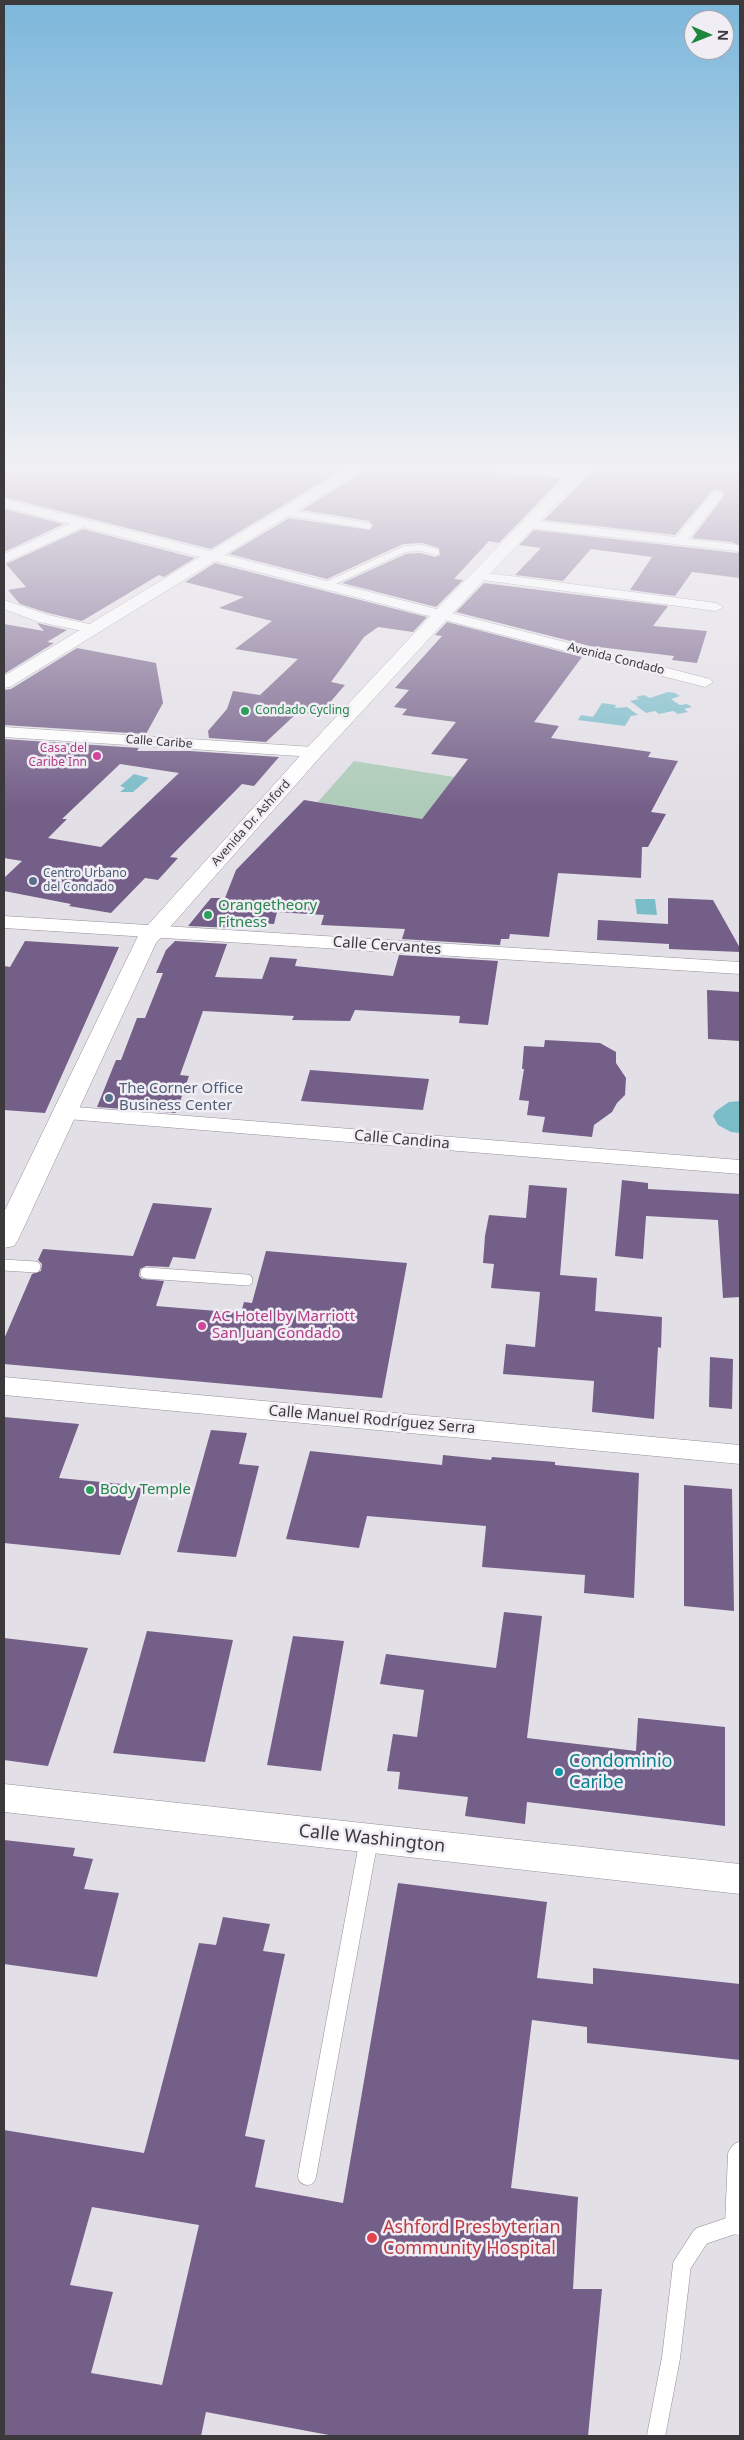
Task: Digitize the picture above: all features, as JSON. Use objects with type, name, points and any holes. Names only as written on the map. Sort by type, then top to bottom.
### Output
[{"type":"street","points":[[4,683],[174,580]]},
{"type":"street","name":"Avenida Condado","points":[[309,580],[705,682]]},
{"type":"street","name":"Avenida Dr. Ashford","points":[[4,1240],[146,941],[314,752],[476,580]]},
{"type":"street","points":[[509,580],[716,607]]},
{"type":"street","points":[[4,604],[44,619],[93,629]]},
{"type":"street","name":"Calle Caribe","points":[[4,732],[314,752]]},
{"type":"street","name":"Calle Cervantes","points":[[4,922],[740,968]]},
{"type":"street","name":"Calle Candina","points":[[63,1113],[740,1167]]},
{"type":"street","name":"Calle Manuel Rodríguez Serra","points":[[4,1386],[740,1455]]},
{"type":"street","name":"Calle Washington","points":[[4,1798],[740,1879]]},
{"type":"lane","points":[[326,584],[335,580]]},
{"type":"lane","points":[[4,1264],[35,1267]]},
{"type":"lane","points":[[146,1273],[247,1280]]},
{"type":"lane","points":[[307,2176],[369,1839]]},
{"type":"lane","points":[[656,2436],[671,2358],[682,2266],[701,2236],[737,2226],[737,2155],[740,2151]]},
{"type":"green space","points":[[354,761],[454,777],[422,819],[318,802]]},
{"type":"water","points":[[668,692],[680,696],[671,699],[680,705],[687,704],[692,707],[684,709],[688,712],[678,714],[673,711],[659,714],[655,711],[646,713],[630,701],[639,699],[636,697],[644,695],[650,698]]},
{"type":"water","points":[[602,703],[616,705],[615,708],[627,707],[638,715],[631,716],[625,726],[578,720],[581,715],[593,717]]},
{"type":"water","points":[[134,774],[149,778],[133,792],[120,792],[125,788],[120,786]]},
{"type":"water","points":[[635,899],[655,899],[657,915],[637,914]]},
{"type":"water","points":[[740,1101],[740,1133],[731,1132],[718,1125],[713,1116],[716,1111],[729,1102]]},
{"type":"building","points":[[20,580],[151,580],[82,621],[20,604],[8,590],[26,587]]},
{"type":"building","points":[[188,580],[281,580],[427,617],[413,632],[378,627],[364,637],[331,682],[345,685],[319,715],[298,712],[266,742],[209,738],[208,731],[227,709],[233,691],[260,695],[298,659],[235,649],[272,621],[219,608],[244,597],[185,582]]},
{"type":"building","points":[[349,580],[463,580],[436,607],[342,583]]},
{"type":"building","points":[[637,580],[686,580],[675,596],[630,590]]},
{"type":"building","points":[[484,583],[668,606],[653,626],[707,631],[697,663],[672,660],[674,656],[590,646],[456,612]]},
{"type":"building","points":[[447,622],[582,657],[534,722],[559,726],[551,738],[651,752],[648,757],[678,761],[651,812],[666,814],[648,847],[642,847],[641,878],[558,873],[549,937],[510,934],[509,939],[501,939],[500,945],[402,939],[405,929],[321,925],[324,915],[277,912],[274,924],[236,922],[233,928],[188,926],[211,898],[225,898],[236,870],[304,800],[422,819],[468,759],[431,754],[456,722],[402,715],[407,709],[394,707],[409,690],[395,688],[442,636],[435,635]]},
{"type":"building","points":[[37,623],[67,630],[47,642],[54,643],[4,674],[4,624],[44,631]]},
{"type":"building","points":[[77,648],[156,663],[163,703],[146,734],[4,725],[4,690],[11,689]]},
{"type":"building","points":[[4,739],[139,748],[137,751],[190,751],[279,757],[254,786],[242,784],[170,857],[178,858],[158,880],[145,878],[111,913],[69,906],[71,904],[4,891],[4,878],[22,861],[4,858]],"holes":[[[120,764],[179,773],[101,847],[48,838],[67,819],[62,819]]]},
{"type":"building","points":[[668,898],[713,900],[740,948],[740,952],[669,949],[669,944],[597,940],[598,920],[668,924]]},
{"type":"building","points":[[25,941],[119,947],[45,1113],[4,1110],[4,966],[10,967]]},
{"type":"building","points":[[175,941],[227,944],[215,977],[262,979],[270,957],[297,959],[295,966],[393,976],[399,955],[498,961],[488,1025],[459,1023],[460,1016],[355,1010],[350,1021],[292,1020],[294,1016],[203,1011],[180,1075],[189,1076],[176,1113],[97,1107],[116,1060],[121,1060],[137,1018],[145,1018],[163,973],[156,973],[166,950]]},
{"type":"building","points":[[707,990],[740,992],[740,1041],[708,1039]]},
{"type":"building","points":[[545,1040],[600,1043],[616,1052],[616,1063],[626,1078],[625,1095],[612,1112],[594,1125],[592,1137],[542,1132],[545,1117],[527,1115],[529,1101],[519,1100],[524,1069],[522,1069],[524,1046],[544,1047]]},
{"type":"building","points":[[310,1070],[429,1079],[423,1110],[301,1101]]},
{"type":"building","points":[[622,1180],[648,1183],[648,1189],[740,1194],[740,1297],[723,1298],[718,1220],[646,1216],[643,1259],[615,1256]]},
{"type":"building","points":[[529,1185],[567,1188],[560,1275],[597,1278],[595,1311],[662,1317],[661,1348],[658,1347],[654,1419],[592,1412],[594,1381],[503,1374],[506,1344],[535,1347],[540,1292],[491,1288],[494,1264],[483,1263],[485,1236],[489,1215],[526,1218]]},
{"type":"building","name":"AC Hotel by Marriott San Juan Condado","points":[[153,1203],[212,1208],[195,1259],[173,1257],[169,1267],[146,1266],[140,1269],[139,1276],[142,1279],[164,1281],[156,1306],[241,1313],[244,1302],[252,1303],[266,1251],[407,1263],[382,1398],[4,1364],[4,1339],[32,1274],[41,1271],[42,1264],[38,1260],[43,1249],[133,1256]]},
{"type":"building","points":[[710,1357],[733,1359],[732,1409],[709,1407]]},
{"type":"building","points":[[4,1417],[79,1424],[59,1478],[143,1486],[120,1555],[4,1543]]},
{"type":"building","points":[[211,1430],[247,1433],[239,1464],[259,1466],[236,1557],[177,1552]]},
{"type":"building","points":[[310,1451],[442,1465],[443,1455],[491,1460],[492,1457],[555,1462],[555,1465],[639,1473],[634,1598],[584,1593],[585,1575],[482,1567],[486,1526],[367,1516],[359,1548],[286,1539]]},
{"type":"building","points":[[684,1485],[732,1489],[734,1611],[684,1606]]},
{"type":"building","name":"Condominio Caribe","points":[[504,1612],[542,1616],[527,1738],[636,1751],[638,1718],[725,1727],[725,1826],[527,1802],[525,1824],[465,1816],[468,1797],[398,1789],[400,1772],[387,1771],[393,1734],[417,1737],[424,1690],[380,1684],[386,1654],[496,1668]]},
{"type":"building","points":[[147,1631],[233,1640],[205,1762],[113,1753]]},
{"type":"building","points":[[293,1636],[344,1641],[321,1771],[267,1765]]},
{"type":"building","points":[[4,1638],[88,1648],[48,1766],[4,1760]]},
{"type":"building","points":[[4,1840],[75,1848],[73,1856],[93,1859],[84,1889],[119,1893],[97,1977],[4,1964]]},
{"type":"building","points":[[398,1883],[547,1902],[537,1978],[593,1984],[593,1968],[740,1984],[740,2060],[587,2043],[587,2027],[532,2020],[511,2188],[578,2197],[573,2289],[602,2289],[588,2436],[334,2436],[206,2412],[201,2436],[4,2436],[4,2130],[144,2153],[199,1943],[216,1945],[223,1917],[270,1924],[263,1951],[285,1954],[245,2136],[265,2140],[255,2187],[343,2203]],"holes":[[[92,2207],[199,2225],[162,2385],[91,2373],[113,2292],[70,2285]]]},
{"type":"place","name":"Condado Cycling","points":[[245,711]]},
{"type":"place","name":"Casa del Caribe Inn","points":[[97,756]]},
{"type":"place","name":"Centro Urbano del Condado","points":[[33,881]]},
{"type":"place","name":"Orangetheory Fitness","points":[[208,915]]},
{"type":"place","name":"The Corner Office Business Center","points":[[109,1098]]},
{"type":"place","name":"AC Hotel by Marriott San Juan Condado","points":[[202,1326]]},
{"type":"place","name":"Body Temple","points":[[90,1490]]},
{"type":"place","name":"Condominio Caribe","points":[[559,1772]]},
{"type":"place","name":"Ashford Presbyterian Community Hospital","points":[[372,2238]]}]
